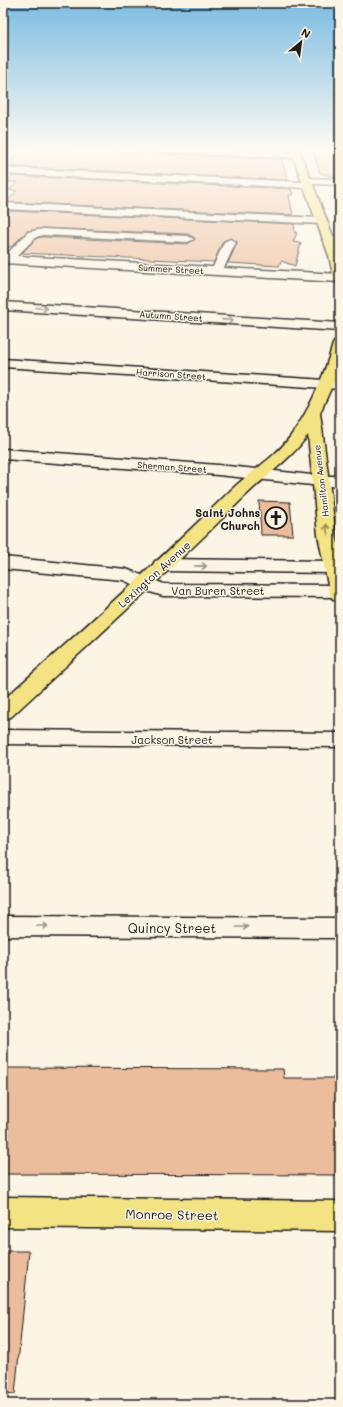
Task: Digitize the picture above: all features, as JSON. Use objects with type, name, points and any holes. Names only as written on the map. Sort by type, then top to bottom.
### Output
[{"type":"main road","points":[[319,215],[340,278]]},
{"type":"main road","name":"Lexington Avenue","points":[[3,712],[162,565],[199,533],[258,475],[295,442],[333,385],[340,346]]},
{"type":"main road","name":"Hamilton Avenue","points":[[313,413],[327,535],[340,592]]},
{"type":"main road","name":"Monroe Street","points":[[3,1212],[340,1216]]},
{"type":"street","points":[[187,215],[321,221]]},
{"type":"street","points":[[5,259],[32,234],[43,232],[188,239]]},
{"type":"street","points":[[328,240],[340,240]]},
{"type":"street","points":[[217,271],[230,242]]},
{"type":"street","name":"Summer Street","points":[[5,259],[340,278]]},
{"type":"street","name":"Autumn Street","points":[[3,306],[340,327]]},
{"type":"street","name":"Harrison Street","points":[[3,363],[333,385]]},
{"type":"street","name":"Sherman Street","points":[[3,454],[218,470],[321,481],[340,481]]},
{"type":"street","name":"Van Buren Street","points":[[3,563],[126,575],[152,587],[163,590],[340,592]]},
{"type":"street","points":[[162,565],[334,567]]},
{"type":"street","name":"Jackson Street","points":[[3,737],[340,740]]},
{"type":"street","name":"Quincy Street","points":[[3,926],[340,928]]},
{"type":"building","points":[[7,215],[90,215],[294,224],[295,233],[297,233],[293,242],[301,243],[295,266],[281,261],[279,266],[228,263],[237,243],[231,238],[223,241],[214,262],[22,253],[37,238],[43,237],[188,244],[195,238],[188,234],[43,228],[27,231],[11,247],[3,247],[3,221]]},
{"type":"building","name":"Saint Johns Church","points":[[259,501],[290,502],[293,535],[261,535]]},
{"type":"building","points":[[3,1068],[283,1069],[284,1078],[340,1078],[340,1175],[3,1174]]},
{"type":"building","points":[[3,1251],[29,1251],[15,1394],[3,1393]]},
{"type":"place","name":"Saint Johns Church","points":[[276,518]]}]
